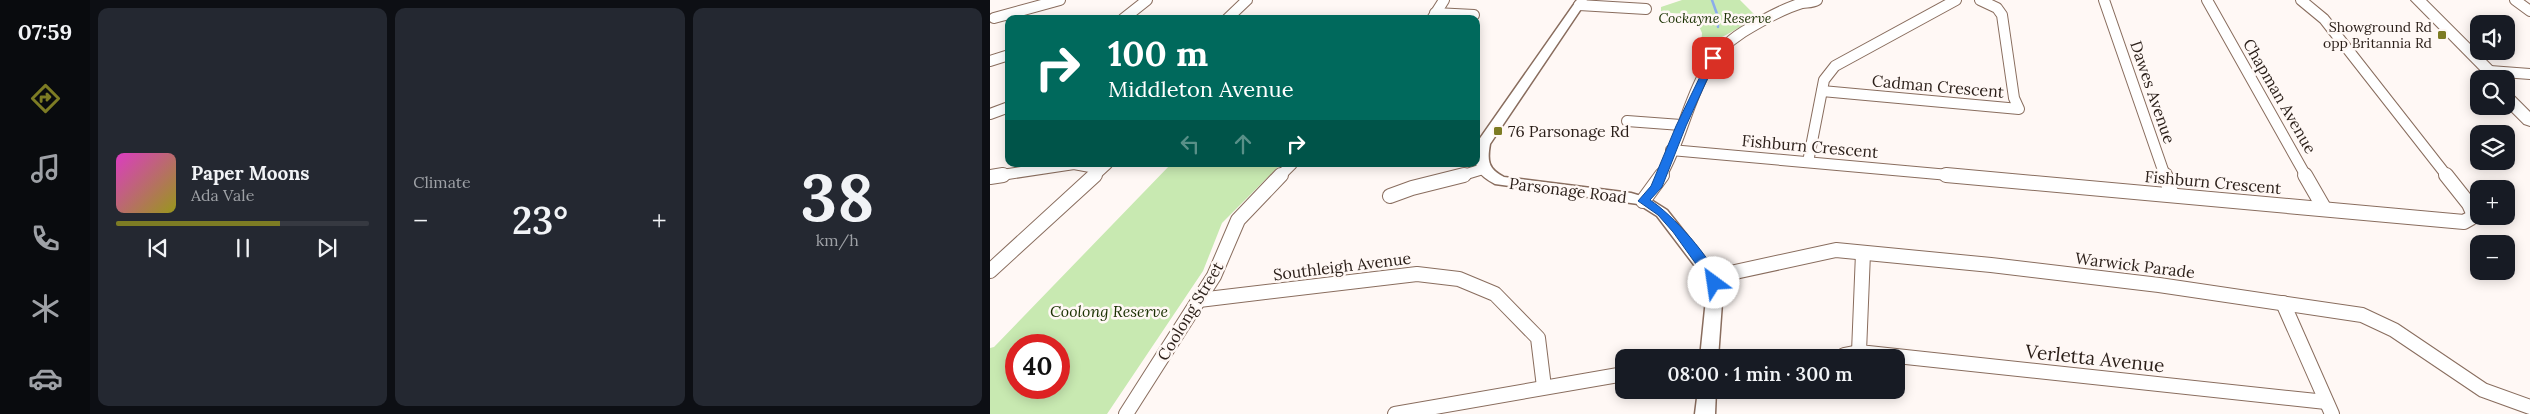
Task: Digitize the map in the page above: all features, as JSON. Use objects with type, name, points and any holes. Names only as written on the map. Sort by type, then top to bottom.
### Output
[{"type":"main road","points":[[2411,0],[2486,70]]},
{"type":"main road","points":[[2418,0],[2486,70]]},
{"type":"main road","points":[[2515,96],[2530,111]]},
{"type":"main road","points":[[2515,106],[2530,121]]},
{"type":"street","points":[[994,18],[1060,0]]},
{"type":"street","points":[[1128,15],[1147,0]]},
{"type":"street","points":[[1231,15],[1246,0]]},
{"type":"street","points":[[1435,15],[1444,0]]},
{"type":"street","points":[[1808,162],[1826,75],[1835,66],[1956,0]]},
{"type":"street","name":"Cadman Crescent","points":[[1822,91],[2019,109],[2014,98],[2002,15],[1991,4],[1980,0]]},
{"type":"street","name":"Dawes Avenue","points":[[2104,0],[2172,194]]},
{"type":"street","name":"Chapman Avenue","points":[[2207,0],[2324,208]]},
{"type":"street","name":"Fishburn Crescent","points":[[1671,150],[2464,222],[2471,218],[2473,213],[2324,18],[2300,0]]},
{"type":"street","points":[[2515,0],[2530,11]]},
{"type":"street","points":[[1643,201],[1656,187],[1709,63],[1728,42],[1752,26],[1810,1]]},
{"type":"street","points":[[1390,196],[1407,188],[1459,177],[1483,169],[1480,160],[1483,144],[1580,2],[1646,9]]},
{"type":"street","points":[[990,61],[1005,56]]},
{"type":"street","points":[[2515,75],[2530,74]]},
{"type":"street","points":[[990,114],[1005,109]]},
{"type":"street","points":[[1627,121],[1681,126]]},
{"type":"street","points":[[990,177],[1055,167]]},
{"type":"street","points":[[992,267],[1103,167]]},
{"type":"street","name":"Coolong Street","points":[[1126,414],[1217,271],[1238,220],[1289,167]]},
{"type":"street","name":"Parsonage Road","points":[[1483,169],[1493,178],[1510,184],[1643,201],[1662,213],[1712,277]]},
{"type":"street","name":"Warwick Parade","points":[[1712,277],[1836,250],[1991,264],[2283,303],[2374,319],[2388,325],[2482,390],[2530,407]]},
{"type":"street","name":"Verletta Avenue","points":[[1862,253],[1851,354],[2329,408]]},
{"type":"street","name":"Southleigh Avenue","points":[[1199,300],[1417,274],[1459,279],[1495,294],[1538,338],[1544,387]]},
{"type":"street","points":[[1710,349],[1715,289],[1712,277]]},
{"type":"street","points":[[2283,303],[2329,408]]},
{"type":"street","points":[[1394,414],[1615,375]]},
{"type":"street","points":[[1705,414],[1706,399]]},
{"type":"green space","name":"Cockayne Reserve","points":[[1682,0],[1740,0],[1755,15],[1761,16],[1715,41],[1701,45],[1702,33],[1694,15],[1661,12],[1661,7]]},
{"type":"green space","name":"Coolong Reserve","points":[[1168,167],[1278,167],[1222,223],[1203,271],[1107,414],[990,414],[990,348],[994,347],[1005,336],[1005,399],[1070,399],[1070,334],[1007,334]]},
{"type":"waterway","points":[[1712,0],[1717,14],[1718,27]]},
{"type":"place","name":"Showground Rd opp Britannia Rd","points":[[2442,35]]},
{"type":"place","name":"76 Parsonage Rd","points":[[1498,131]]},
{"type":"route","points":[[1713,58],[1681,126],[1660,179],[1652,193],[1643,201],[1662,213],[1677,229],[1712,277],[1714,283]]}]
